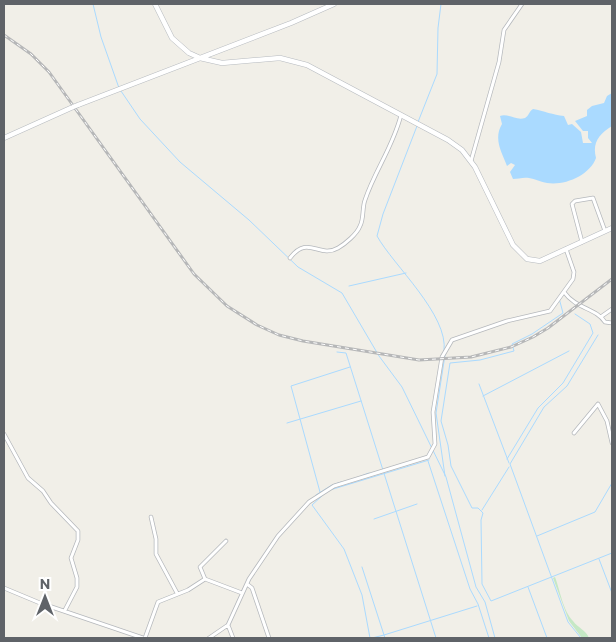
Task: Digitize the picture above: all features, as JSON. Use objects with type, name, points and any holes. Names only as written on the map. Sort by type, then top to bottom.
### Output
[{"type":"main road","points":[[155,4],[172,38],[189,53],[200,58],[222,63],[265,58],[297,62],[318,70],[455,144],[471,161],[509,238],[521,255],[532,261],[540,261],[612,228]]},
{"type":"main road","points":[[4,138],[75,106],[291,23],[334,4]]},
{"type":"street","points":[[471,161],[499,62],[504,30],[522,4]]},
{"type":"street","points":[[290,258],[298,249],[304,247],[334,250],[344,244],[360,228],[365,200],[391,147],[401,114]]},
{"type":"street","points":[[582,242],[572,204],[575,200],[593,198],[605,231]]},
{"type":"street","points":[[208,638],[228,625],[247,584],[278,536],[302,508],[314,498],[334,486],[428,457],[435,444],[433,412],[442,357],[452,340],[507,321],[550,312],[573,279],[574,272],[566,249]]},
{"type":"street","points":[[564,292],[575,304],[602,316],[605,322],[612,323]]},
{"type":"street","points":[[602,316],[612,309]]},
{"type":"street","points":[[574,433],[598,404],[607,420],[612,442]]},
{"type":"street","points":[[4,434],[28,478],[43,490],[51,503],[78,531],[78,540],[71,558],[77,578],[77,587],[65,610]]},
{"type":"street","points":[[151,517],[156,539],[156,554],[177,593]]},
{"type":"street","points":[[226,541],[200,567],[205,579],[242,593]]},
{"type":"street","points":[[4,588],[40,604],[65,610],[144,638],[155,606],[162,599],[205,579]]},
{"type":"street","points":[[247,584],[254,594],[269,638]]},
{"type":"street","points":[[228,625],[234,638]]},
{"type":"green space","points":[[555,577],[567,612],[589,638],[582,638],[569,621],[553,578]]},
{"type":"water","points":[[612,93],[612,126],[603,132],[598,139],[595,148],[596,158],[588,170],[576,178],[561,183],[547,183],[531,178],[513,179],[510,172],[515,165],[511,163],[507,166],[499,146],[498,135],[502,124],[500,116],[506,115],[522,119],[533,109],[564,116],[568,125],[572,124],[581,132],[583,143],[592,143],[588,138],[588,131],[583,131],[575,121],[587,116],[587,110],[592,106],[604,103],[607,96]]},
{"type":"waterway","points":[[93,4],[101,37],[119,88]]},
{"type":"waterway","points":[[418,122],[437,74],[438,28],[441,4]]},
{"type":"waterway","points":[[121,91],[140,119],[180,162],[249,220],[298,267],[342,293],[379,356],[402,387],[446,477],[476,587],[485,602],[495,638]]},
{"type":"waterway","points":[[417,126],[383,214],[377,236],[429,306],[438,322],[443,337],[444,351]]},
{"type":"waterway","points":[[349,286],[406,273]]},
{"type":"waterway","points":[[559,298],[563,313],[532,334],[512,344],[514,351],[480,360],[450,363],[441,421],[448,445],[451,466],[472,508],[478,508],[483,513],[481,520],[482,584],[491,601],[612,553]]},
{"type":"waterway","points":[[507,459],[538,408],[563,383],[593,333],[590,324],[575,314]]},
{"type":"waterway","points":[[581,638],[568,622],[510,464],[544,407],[567,386],[598,335]]},
{"type":"waterway","points":[[483,396],[569,351]]},
{"type":"waterway","points":[[337,352],[346,353],[436,638]]},
{"type":"waterway","points":[[445,355],[436,413],[445,476]]},
{"type":"waterway","points":[[320,492],[291,386],[350,367]]},
{"type":"waterway","points":[[479,384],[509,463]]},
{"type":"waterway","points":[[287,423],[361,401]]},
{"type":"waterway","points":[[330,490],[429,460]]},
{"type":"waterway","points":[[428,461],[470,589],[478,604],[489,638]]},
{"type":"waterway","points":[[482,510],[509,467]]},
{"type":"waterway","points":[[361,476],[369,473]]},
{"type":"waterway","points":[[316,495],[341,482]]},
{"type":"waterway","points":[[537,536],[595,512],[612,483]]},
{"type":"waterway","points":[[323,495],[312,505],[344,549],[362,595],[370,638]]},
{"type":"waterway","points":[[374,519],[417,504]]},
{"type":"waterway","points":[[599,559],[612,593]]},
{"type":"waterway","points":[[362,567],[384,635],[372,638]]},
{"type":"waterway","points":[[528,587],[547,638]]},
{"type":"waterway","points":[[385,638],[384,635],[477,606]]},
{"type":"railway","points":[[4,35],[31,54],[49,72],[194,274],[227,306],[257,325],[279,335],[303,341],[419,360],[471,357],[511,347],[533,337],[548,328],[612,279]]}]
